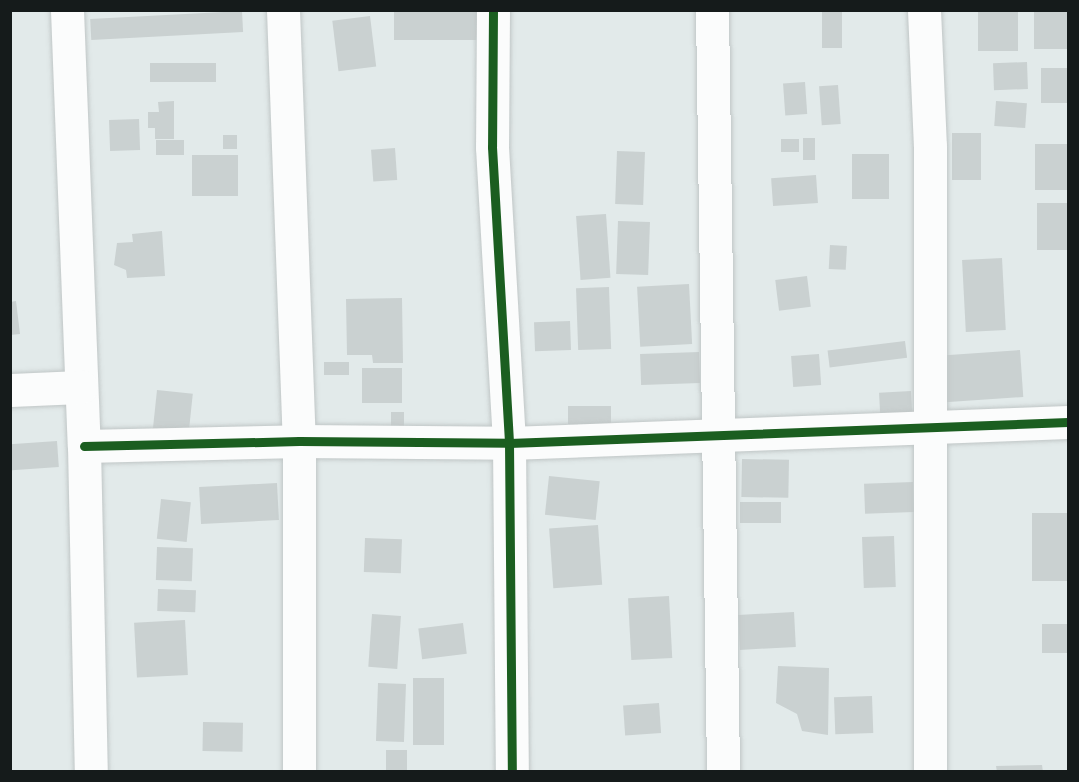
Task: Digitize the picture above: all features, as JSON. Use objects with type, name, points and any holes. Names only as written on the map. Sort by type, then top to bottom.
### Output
[{"type":"street","points":[[67,10],[84,446],[91,771]]},
{"type":"street","points":[[283,10],[299,441],[299,771]]},
{"type":"street","points":[[493,10],[492,147],[509,443],[513,771]]},
{"type":"street","points":[[712,10],[720,434],[723,771]]},
{"type":"street","points":[[924,10],[930,146],[927,427],[930,771]]},
{"type":"street","points":[[10,390],[81,387]]},
{"type":"street","points":[[84,446],[299,441],[509,443],[1068,422]]},
{"type":"building","points":[[394,10],[480,10],[480,40],[394,40]]},
{"type":"building","points":[[822,10],[842,10],[842,48],[822,48]]},
{"type":"building","points":[[978,10],[1018,10],[1018,51],[978,51]]},
{"type":"building","points":[[1034,10],[1068,10],[1068,49],[1034,49]]},
{"type":"building","points":[[242,11],[243,32],[91,40],[90,19]]},
{"type":"building","points":[[370,16],[376,67],[338,71],[332,21]]},
{"type":"building","points":[[1027,62],[1028,89],[994,90],[993,63]]},
{"type":"building","points":[[150,63],[216,63],[216,82],[150,82]]},
{"type":"building","points":[[1041,68],[1068,68],[1068,103],[1041,103]]},
{"type":"building","points":[[805,82],[807,114],[785,115],[783,84]]},
{"type":"building","points":[[838,85],[841,124],[822,125],[819,86]]},
{"type":"building","points":[[174,101],[174,139],[155,139],[155,128],[148,128],[148,112],[159,112],[158,102]]},
{"type":"building","points":[[996,101],[1027,103],[1025,128],[994,126]]},
{"type":"building","points":[[139,119],[140,150],[110,151],[109,120]]},
{"type":"building","points":[[952,133],[981,133],[981,180],[952,180]]},
{"type":"building","points":[[223,135],[237,135],[237,149],[223,149]]},
{"type":"building","points":[[803,138],[815,138],[815,160],[803,160]]},
{"type":"building","points":[[781,139],[799,139],[799,152],[781,152]]},
{"type":"building","points":[[156,140],[184,140],[184,155],[156,155]]},
{"type":"building","points":[[1035,144],[1068,144],[1068,190],[1035,190]]},
{"type":"building","points":[[395,148],[397,180],[373,182],[371,150]]},
{"type":"building","points":[[617,151],[645,152],[643,205],[615,204]]},
{"type":"building","points":[[852,154],[889,154],[889,199],[852,199]]},
{"type":"building","points":[[192,155],[238,155],[238,196],[192,196]]},
{"type":"building","points":[[816,175],[818,203],[773,206],[771,178]]},
{"type":"building","points":[[1037,203],[1068,203],[1068,250],[1037,250]]},
{"type":"building","points":[[606,214],[610,278],[581,280],[576,216]]},
{"type":"building","points":[[618,221],[650,222],[648,275],[616,274]]},
{"type":"building","points":[[162,231],[165,276],[127,278],[126,270],[114,265],[117,243],[133,242],[132,234]]},
{"type":"building","points":[[830,245],[847,246],[846,270],[829,269]]},
{"type":"building","points":[[1002,258],[1006,330],[966,332],[962,260]]},
{"type":"building","points":[[807,276],[811,307],[779,311],[775,280]]},
{"type":"building","points":[[689,284],[692,344],[640,347],[637,287]]},
{"type":"building","points":[[609,287],[611,349],[578,350],[576,288]]},
{"type":"building","points":[[402,298],[403,363],[373,363],[372,355],[347,355],[346,299]]},
{"type":"building","points":[[16,301],[20,334],[10,335],[10,302]]},
{"type":"building","points":[[570,321],[571,350],[535,351],[534,322]]},
{"type":"building","points":[[905,341],[907,358],[830,367],[828,351]]},
{"type":"building","points":[[1020,350],[1023,397],[941,403],[938,356]]},
{"type":"building","points":[[699,352],[700,383],[641,385],[640,354]]},
{"type":"building","points":[[819,354],[821,385],[793,387],[791,356]]},
{"type":"building","points":[[324,362],[349,362],[349,375],[324,375]]},
{"type":"building","points":[[362,368],[402,368],[402,403],[362,403]]},
{"type":"building","points":[[157,390],[193,394],[189,434],[153,430]]},
{"type":"building","points":[[911,391],[912,413],[880,415],[879,393]]},
{"type":"building","points":[[568,406],[611,406],[611,424],[568,424]]},
{"type":"building","points":[[391,412],[404,412],[404,428],[391,428]]},
{"type":"building","points":[[57,441],[59,467],[12,470],[10,444]]},
{"type":"building","points":[[742,459],[789,460],[788,498],[741,497]]},
{"type":"building","points":[[549,476],[600,481],[596,520],[545,515]]},
{"type":"building","points":[[913,482],[914,512],[865,514],[864,484]]},
{"type":"building","points":[[277,483],[279,520],[201,524],[199,487]]},
{"type":"building","points":[[161,499],[191,502],[187,542],[157,539]]},
{"type":"building","points":[[740,502],[781,502],[781,523],[740,523]]},
{"type":"building","points":[[1032,513],[1068,513],[1068,581],[1032,581]]},
{"type":"building","points":[[598,525],[602,585],[553,588],[549,528]]},
{"type":"building","points":[[894,536],[896,587],[864,588],[862,537]]},
{"type":"building","points":[[365,538],[402,539],[401,573],[364,572]]},
{"type":"building","points":[[157,547],[193,548],[192,581],[156,580]]},
{"type":"building","points":[[158,589],[196,590],[195,612],[157,611]]},
{"type":"building","points":[[669,596],[672,658],[631,660],[628,598]]},
{"type":"building","points":[[794,612],[796,647],[740,650],[738,615]]},
{"type":"building","points":[[372,614],[401,616],[397,669],[368,667]]},
{"type":"building","points":[[185,620],[188,675],[137,678],[134,623]]},
{"type":"building","points":[[463,623],[467,654],[422,659],[418,628]]},
{"type":"building","points":[[1042,624],[1068,624],[1068,653],[1042,653]]},
{"type":"building","points":[[778,666],[829,668],[828,735],[802,731],[797,714],[776,703]]},
{"type":"building","points":[[413,678],[444,678],[444,745],[413,745]]},
{"type":"building","points":[[378,683],[406,684],[404,742],[376,741]]},
{"type":"building","points":[[872,696],[873,733],[835,734],[834,697]]},
{"type":"building","points":[[659,703],[661,733],[625,735],[623,706]]},
{"type":"building","points":[[203,722],[243,723],[242,752],[202,751]]},
{"type":"building","points":[[386,750],[407,750],[407,772],[386,772]]},
{"type":"building","points":[[1042,765],[1043,772],[997,772],[996,766]]},
{"type":"cycle path","points":[[493,10],[492,147],[509,443],[512,772]]},
{"type":"cycle path","points":[[84,446],[299,441],[509,443],[1068,422]]}]
